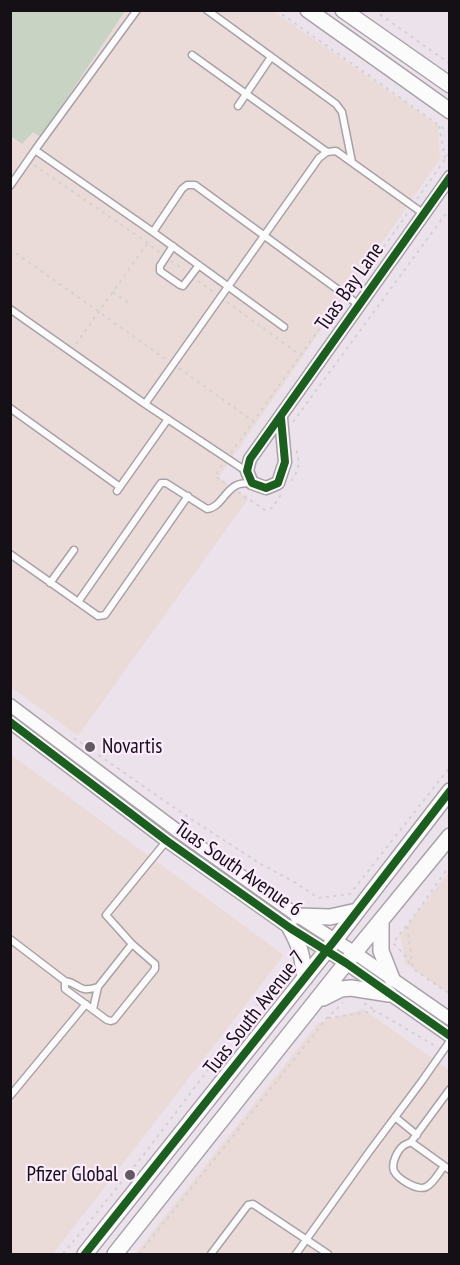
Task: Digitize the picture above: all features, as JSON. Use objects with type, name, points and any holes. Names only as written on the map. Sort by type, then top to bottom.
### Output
[{"type":"street","points":[[308,10],[446,115]]},
{"type":"street","points":[[343,10],[450,85]]},
{"type":"street","name":"Tuas Bay Lane","points":[[249,477],[250,459],[450,177]]},
{"type":"street","points":[[249,477],[266,488],[278,483],[285,462],[281,418]]},
{"type":"street","name":"Tuas South Avenue 6","points":[[10,705],[294,922]]},
{"type":"street","name":"Tuas South Avenue 6","points":[[10,722],[167,841],[391,986],[450,1036]]},
{"type":"street","name":"Tuas South Avenue 7","points":[[85,1254],[305,978],[450,791]]},
{"type":"street","name":"Tuas South Avenue 7","points":[[115,1254],[450,836]]},
{"type":"street","points":[[305,978],[294,922],[357,911]]},
{"type":"street","points":[[318,1001],[341,989],[391,986],[381,951],[381,921]]},
{"type":"street","name":"Tuas South Avenue 6","points":[[391,986],[450,1019]]},
{"type":"lane","points":[[10,186],[136,10]]},
{"type":"lane","points":[[207,10],[336,105],[342,112],[352,163]]},
{"type":"lane","points":[[192,56],[327,152]]},
{"type":"lane","points":[[238,106],[271,57]]},
{"type":"lane","points":[[35,150],[284,327]]},
{"type":"lane","points":[[145,404],[319,158],[327,152],[336,151],[424,214]]},
{"type":"lane","points":[[153,232],[182,189],[187,185],[195,185],[360,305]]},
{"type":"lane","points":[[173,246],[160,266],[160,271],[183,286],[199,265]]},
{"type":"lane","points":[[10,309],[226,458],[249,477],[210,509],[166,483],[159,484],[78,602]]},
{"type":"lane","points":[[10,408],[118,489],[168,419]]},
{"type":"lane","points":[[10,554],[98,616],[105,615],[188,496]]},
{"type":"lane","points":[[50,583],[74,550]]},
{"type":"lane","points":[[65,981],[66,988],[109,1022],[114,1020],[155,969],[155,964],[132,944],[106,915],[175,829]]},
{"type":"lane","points":[[10,939],[65,981],[82,989],[89,990],[98,987]]},
{"type":"lane","points":[[93,1009],[98,987],[132,944]]},
{"type":"lane","points":[[10,1096],[86,1004]]},
{"type":"lane","points":[[296,1254],[450,1041]]},
{"type":"lane","points":[[411,1142],[447,1168],[426,1187],[420,1189],[413,1187],[395,1174],[393,1168],[395,1159],[403,1146],[417,1135],[450,1089]]},
{"type":"lane","points":[[395,1118],[417,1135]]},
{"type":"lane","points":[[211,1254],[250,1204],[328,1254]]},
{"type":"path","points":[[276,10],[446,115],[450,133]]},
{"type":"path","points":[[374,10],[450,64]]},
{"type":"path","points":[[445,158],[446,115]]},
{"type":"path","points":[[285,490],[272,508],[265,510],[215,476],[344,293],[386,244],[450,152]]},
{"type":"path","points":[[293,423],[450,208]]},
{"type":"path","points":[[71,351],[148,243]]},
{"type":"path","points":[[10,249],[253,421]]},
{"type":"path","points":[[113,292],[129,303]]},
{"type":"path","points":[[291,482],[300,467],[294,442]]},
{"type":"path","points":[[67,733],[182,813],[318,898],[350,894],[450,767]]},
{"type":"path","points":[[450,865],[393,943],[403,953],[413,969],[450,994]]},
{"type":"path","points":[[407,926],[413,969]]},
{"type":"path","points":[[63,1254],[142,1156],[292,958]]},
{"type":"path","points":[[360,1000],[443,1051]]},
{"type":"path","points":[[139,1254],[327,1018],[343,1003]]},
{"type":"path","points":[[327,1018],[376,1011]]},
{"type":"shaded area","points":[[11,11],[273,11],[438,125],[440,159],[219,477],[248,499],[78,736],[11,687]]},
{"type":"shaded area","points":[[10,754],[284,955],[53,1254],[11,1254]]},
{"type":"shaded area","points":[[449,871],[449,994],[405,963],[400,935]]},
{"type":"shaded area","points":[[363,1009],[449,1070],[449,1254],[135,1254],[318,1023]]},
{"type":"green space","points":[[10,11],[125,11],[41,137],[33,132],[22,144],[11,136]]},
{"type":"cycle path","points":[[281,418],[285,462],[278,483],[266,488],[252,483],[247,471],[250,459],[450,177]]},
{"type":"cycle path","points":[[10,722],[167,841],[290,928],[346,963],[450,1036]]},
{"type":"cycle path","points":[[85,1254],[335,940],[450,791]]},
{"type":"place","name":"Novartis","points":[[90,747]]},
{"type":"place","name":"Pfizer Global","points":[[130,1175]]}]
